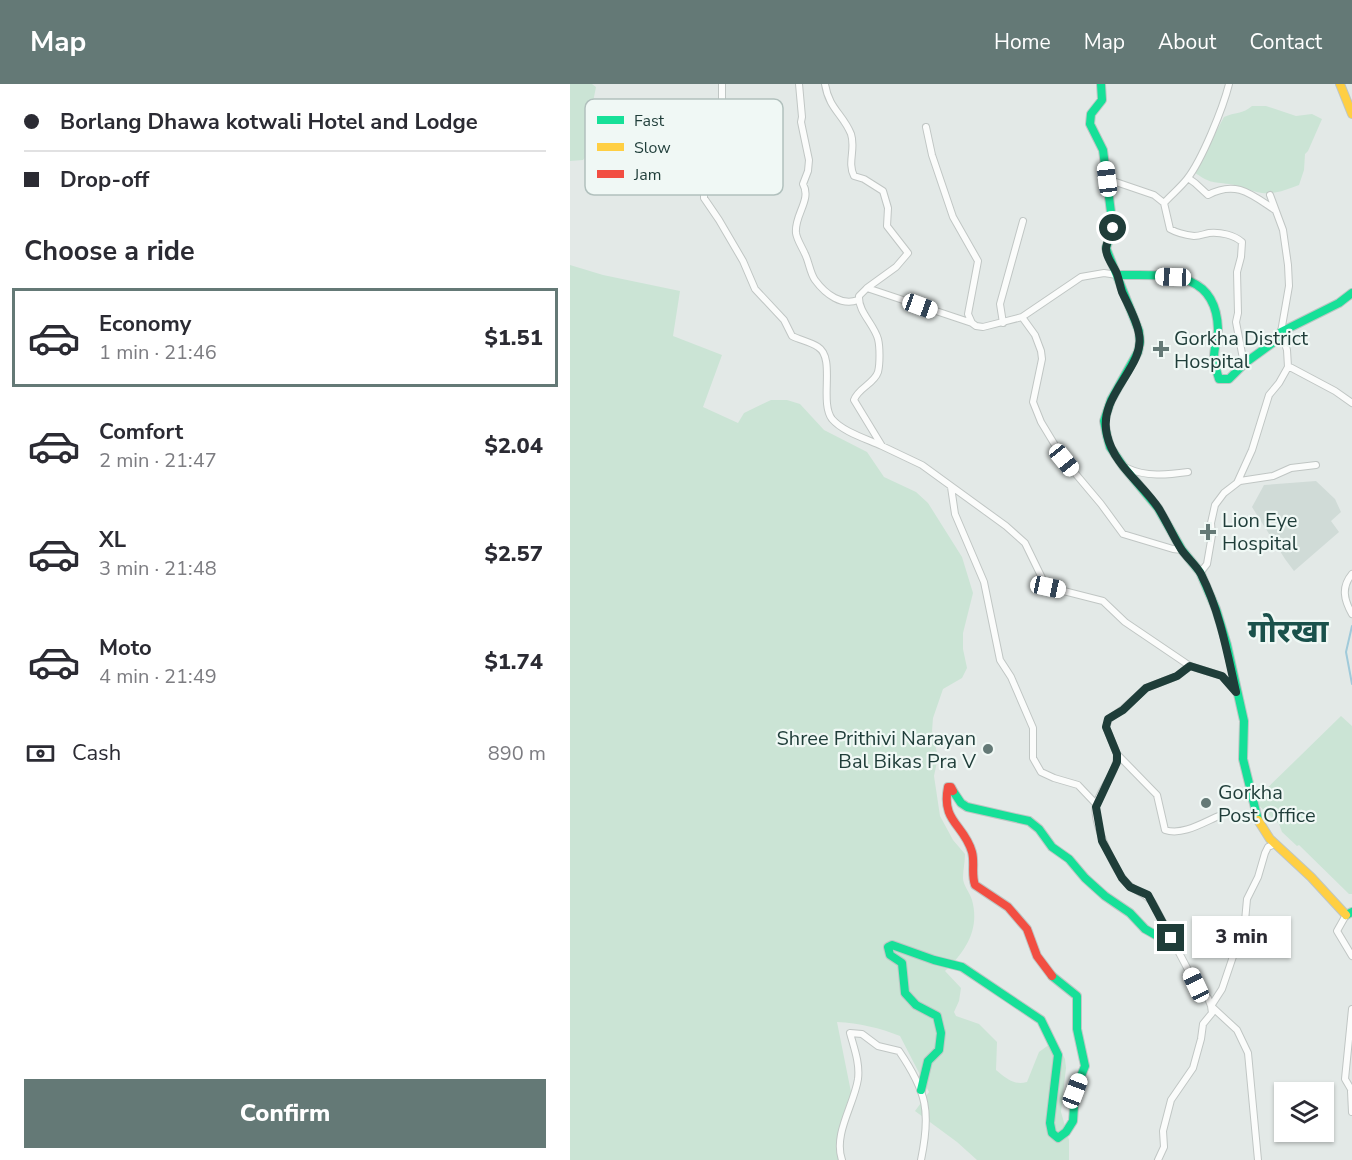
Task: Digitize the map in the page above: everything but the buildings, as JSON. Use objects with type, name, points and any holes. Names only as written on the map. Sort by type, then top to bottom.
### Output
[{"type":"street","points":[[799,84],[801,123],[809,160],[803,184],[806,195],[796,223],[796,234],[814,279],[826,291],[848,304],[858,300],[867,288],[896,267],[908,253],[887,226],[888,208],[883,191],[864,179],[854,176],[850,159],[853,149],[852,137],[845,122],[835,111],[827,95],[825,84]]},
{"type":"street","points":[[1101,84],[1102,100],[1091,114],[1089,124],[1103,150],[1107,179],[1113,228],[1106,248],[1107,255],[1139,331],[1140,342],[1138,352],[1111,399],[1104,421],[1110,447],[1158,507],[1182,550],[1200,573],[1216,609],[1227,645],[1244,721],[1242,750],[1259,824],[1275,844],[1309,874],[1339,910],[1349,913],[1337,931],[1352,956]]},
{"type":"street","points":[[1164,203],[1188,178],[1201,155],[1218,117],[1229,84]]},
{"type":"street","points":[[1340,84],[1350,101],[1352,114]]},
{"type":"street","points":[[926,127],[932,155],[953,217],[978,261],[968,314],[972,323]]},
{"type":"street","points":[[1188,178],[1208,195],[1217,190],[1240,189],[1275,210]]},
{"type":"street","points":[[1107,179],[1154,195],[1164,203],[1170,229],[1197,236],[1210,233],[1236,236],[1242,242],[1237,272],[1238,313],[1236,322],[1244,364]]},
{"type":"street","points":[[704,195],[742,261],[755,289],[784,320],[792,336],[819,347],[825,355],[828,410],[833,420],[846,429],[922,465],[1006,526],[1025,543],[1048,587],[1103,601],[1125,622],[1190,666],[1222,676],[1236,692]]},
{"type":"street","points":[[867,288],[983,327],[1022,317],[1081,277],[1104,273],[1189,278],[1204,286],[1213,298],[1218,316],[1218,336],[1214,360],[1219,379],[1229,379],[1244,364],[1278,339],[1281,332],[1289,286],[1283,231],[1270,195]]},
{"type":"street","points":[[1003,323],[1000,304],[1023,221]]},
{"type":"street","points":[[1281,332],[1339,303],[1352,293]]},
{"type":"street","points":[[858,300],[878,339],[879,367],[877,375],[856,393],[854,400],[882,446]]},
{"type":"street","points":[[1022,317],[1035,335],[1041,351],[1042,359],[1033,402],[1041,422],[1064,460],[1123,534],[1182,550]]},
{"type":"street","points":[[1237,483],[1252,450],[1269,395],[1288,366],[1287,350],[1281,332]]},
{"type":"street","points":[[1288,366],[1352,403]]},
{"type":"street","points":[[1200,573],[1207,564],[1215,505],[1224,493],[1237,483],[1248,479],[1273,476],[1291,468],[1316,465]]},
{"type":"street","points":[[1123,466],[1137,473],[1167,475],[1188,472]]},
{"type":"street","points":[[951,487],[955,514],[984,582],[1000,660],[1011,677],[1034,728],[1033,758],[1041,772],[1078,785],[1096,804],[1102,841],[1122,878],[1130,887],[1148,895],[1185,960],[1196,985],[1208,998],[1211,1006],[1212,1013],[1203,1024],[1192,1068],[1171,1100],[1163,1131],[1164,1147],[1158,1160]]},
{"type":"street","points":[[1352,574],[1347,580],[1344,591],[1352,614]]},
{"type":"street","points":[[1190,666],[1177,676],[1146,688],[1123,710],[1108,719],[1106,727],[1117,754],[1157,795],[1165,830],[1184,831],[1221,815]]},
{"type":"street","points":[[1096,804],[1113,772],[1117,754]]},
{"type":"street","points":[[921,1090],[928,1061],[939,1050],[941,1033],[937,1016],[916,1005],[905,993],[902,963],[890,955],[888,947],[892,945],[962,967],[1041,1020],[1058,1055],[1050,1123],[1052,1133],[1058,1138],[1066,1132],[1073,1120],[1075,1091],[1085,1066],[1077,1029],[1077,996],[1052,976],[1037,956],[1027,929],[1008,906],[975,885],[973,854],[968,842],[948,815],[948,787],[951,787],[961,803],[967,807],[1029,821],[1039,829],[1052,847],[1069,859],[1105,896],[1130,913],[1145,929],[1175,946]]},
{"type":"street","points":[[1211,1006],[1222,989],[1245,921],[1247,899],[1258,877],[1265,852],[1275,844]]},
{"type":"street","points":[[1211,1006],[1237,1030],[1248,1053],[1258,1160]]},
{"type":"street","points":[[1352,1009],[1346,1079],[1351,1091],[1352,1112]]},
{"type":"street","points":[[842,1160],[839,1144],[858,1079],[858,1064],[850,1033],[862,1034],[878,1046],[899,1051],[914,1072],[921,1090],[927,1118],[921,1160]]},
{"type":"shaded area","points":[[1316,481],[1335,499],[1341,512],[1331,521],[1339,532],[1294,571],[1252,507],[1264,485]]},
{"type":"green space","points":[[570,84],[592,84],[596,87],[594,99],[585,99],[585,158],[583,160],[570,161]]},
{"type":"green space","points":[[1252,106],[1266,106],[1296,116],[1312,114],[1322,119],[1305,154],[1304,170],[1299,185],[1286,190],[1262,193],[1211,181],[1194,172],[1224,117]]},
{"type":"green space","points":[[570,265],[603,275],[680,291],[673,336],[722,355],[703,407],[738,423],[744,413],[771,400],[787,400],[800,404],[824,430],[867,452],[884,477],[916,492],[928,503],[962,557],[973,593],[963,633],[963,649],[967,668],[962,678],[943,689],[933,718],[932,731],[938,757],[934,776],[940,816],[953,840],[965,854],[963,881],[972,900],[974,921],[973,930],[965,947],[945,971],[961,988],[954,1012],[956,1016],[979,1024],[997,1042],[996,1070],[1007,1078],[1018,1083],[1027,1082],[1039,1052],[1050,1044],[1059,1047],[1065,1059],[1066,1068],[1061,1112],[1069,1140],[1069,1160],[977,1160],[915,1111],[929,1092],[900,1036],[869,1026],[837,1022],[852,1097],[836,1149],[841,1160],[570,1160]]},
{"type":"green space","points":[[1341,716],[1352,726],[1352,894],[1349,894],[1299,845],[1297,846],[1282,832],[1279,824],[1254,801]]},
{"type":"waterway","points":[[1352,626],[1346,652],[1352,684]]},
{"type":"traffic: fast","points":[[1101,84],[1102,100],[1091,114],[1090,124],[1103,150],[1113,228],[1106,248],[1139,331],[1140,342],[1138,352],[1111,400],[1104,421],[1107,436],[1110,447],[1158,508],[1182,550],[1200,572],[1216,609],[1227,645],[1244,721],[1243,759],[1258,820]]},
{"type":"traffic: fast","points":[[1117,275],[1168,276],[1184,279],[1197,285],[1208,295],[1215,309],[1218,329],[1214,357],[1219,379],[1229,379],[1245,363],[1278,339],[1281,332],[1339,303],[1352,293]]},
{"type":"traffic: fast","points":[[953,791],[961,803],[967,807],[1029,821],[1039,829],[1052,847],[1069,859],[1105,896],[1130,913],[1145,929],[1175,946]]},
{"type":"traffic: fast","points":[[1346,915],[1352,912]]},
{"type":"traffic: fast","points":[[921,1090],[928,1061],[939,1050],[941,1033],[937,1016],[916,1005],[905,993],[902,963],[890,955],[888,947],[892,945],[962,967],[1041,1020],[1058,1055],[1050,1123],[1052,1133],[1058,1138],[1066,1132],[1073,1121],[1075,1091],[1085,1066],[1077,1029],[1077,996],[1052,976]]},
{"type":"traffic: slow","points":[[1340,84],[1352,114]]},
{"type":"traffic: slow","points":[[1258,820],[1270,839],[1311,877],[1346,915]]},
{"type":"traffic: jam","points":[[953,791],[951,787],[948,787],[948,808],[950,816],[964,835],[972,852],[975,885],[1008,907],[1027,929],[1037,956],[1052,976]]},
{"type":"place","name":"Gorkha District Hospital","points":[[1161,349]]},
{"type":"place","name":"Lion Eye Hospital","points":[[1208,532]]},
{"type":"place","name":"Shree Prithivi Narayan Bal Bikas Pra V","points":[[988,749]]},
{"type":"place","name":"Gorkha Post Office","points":[[1206,803]]},
{"type":"district","name":"गोरखा","points":[[1288,631]]},
{"type":"route","points":[[1113,228],[1106,248],[1107,255],[1139,331],[1140,342],[1138,352],[1111,399],[1104,421],[1107,436],[1110,447],[1128,473],[1158,507],[1182,550],[1200,572],[1216,609],[1227,645],[1227,655],[1236,692],[1222,676],[1190,666],[1177,676],[1146,688],[1123,710],[1108,719],[1106,727],[1117,754],[1117,762],[1096,804],[1102,841],[1122,878],[1130,887],[1148,895],[1171,938]]}]
